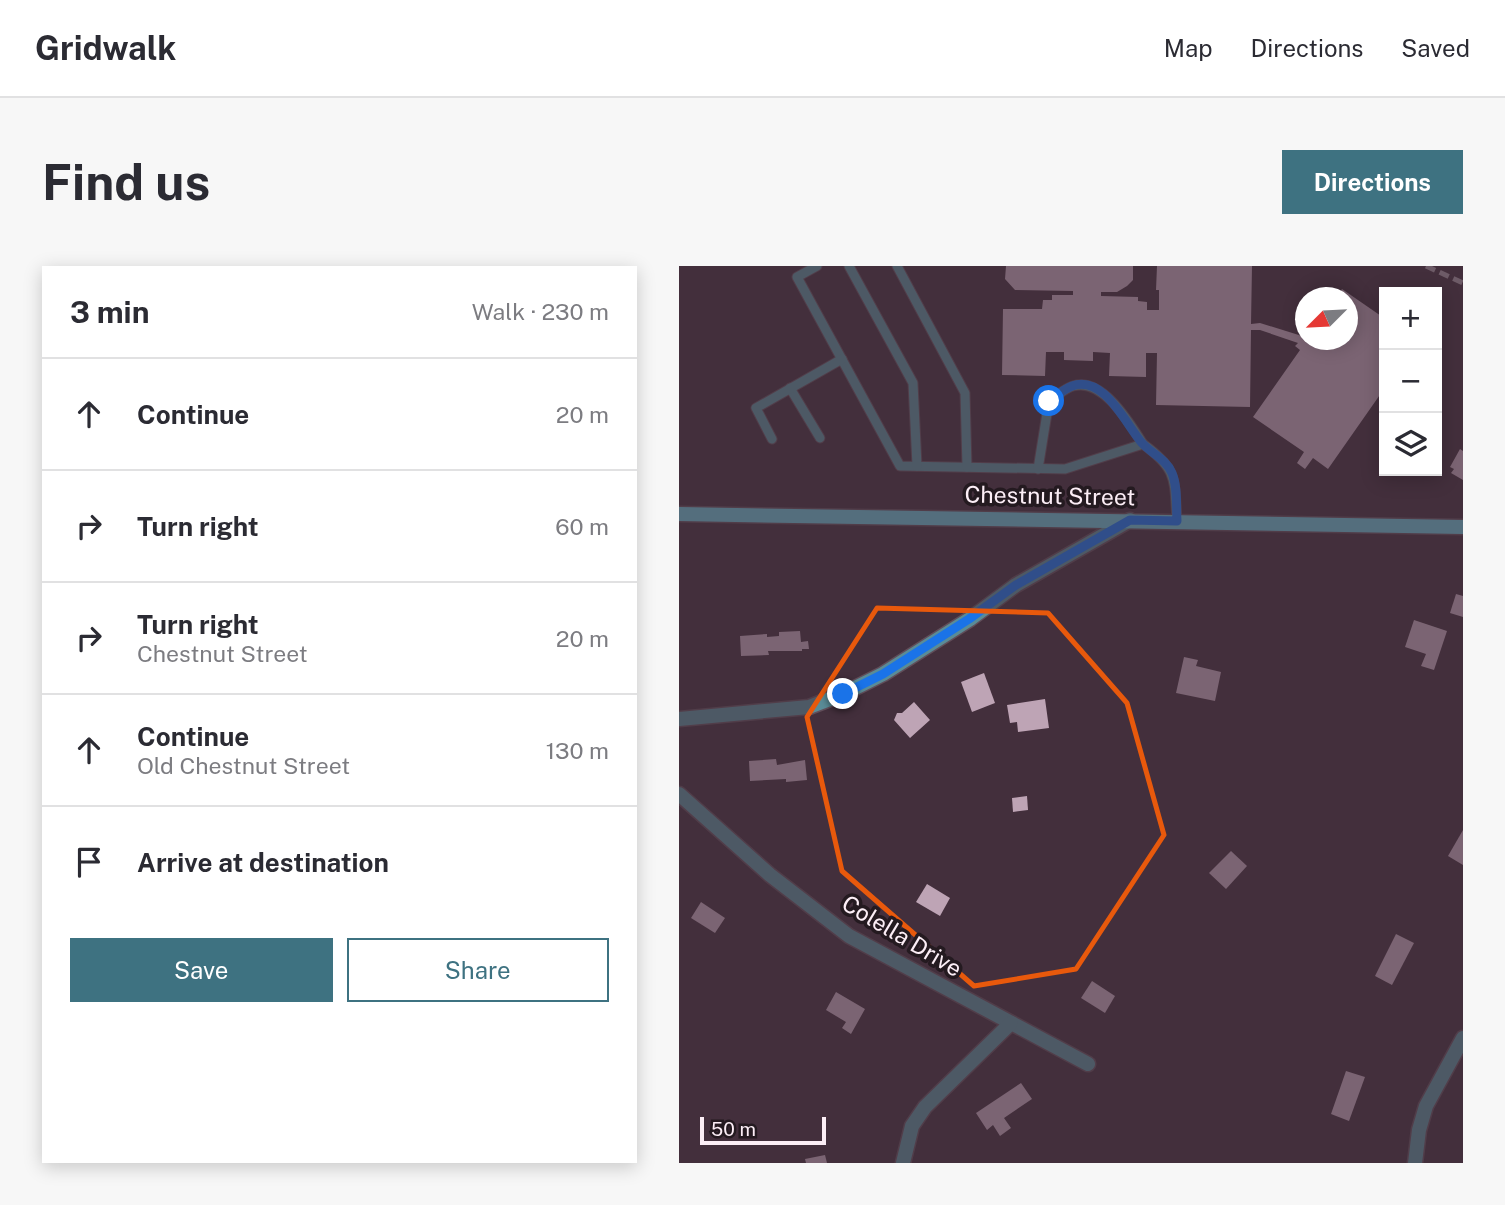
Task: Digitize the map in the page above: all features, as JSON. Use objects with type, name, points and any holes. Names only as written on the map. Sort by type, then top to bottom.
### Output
[{"type":"main road","name":"Chestnut Street","points":[[679,514],[1463,527]]},
{"type":"street","points":[[679,719],[809,707],[843,694],[883,674],[969,619],[1016,585],[1130,520]]},
{"type":"street","name":"Colella Drive","points":[[679,794],[770,876],[849,936],[1088,1064]]},
{"type":"street","points":[[903,1163],[912,1126],[925,1107],[1011,1023]]},
{"type":"street","points":[[1415,1163],[1419,1130],[1426,1106],[1463,1038]]},
{"type":"lane","points":[[817,266],[797,277],[900,466],[1065,470],[1143,444]]},
{"type":"lane","points":[[849,266],[913,383],[917,466]]},
{"type":"lane","points":[[897,266],[965,393],[967,467]]},
{"type":"lane","points":[[772,439],[755,408],[842,359]]},
{"type":"lane","points":[[1038,469],[1049,401],[1071,386],[1087,385],[1101,391],[1122,413],[1143,444],[1163,461],[1174,477],[1177,521]]},
{"type":"lane","points":[[790,388],[820,438]]},
{"type":"highlighted area","points":[[877,608],[1048,613],[1127,703],[1164,835],[1076,969],[974,986],[842,871],[807,717]]},
{"type":"building","points":[[1006,266],[1133,266],[1133,280],[1127,286],[1117,292],[1101,292],[1101,296],[1138,297],[1138,301],[1147,302],[1147,310],[1159,310],[1157,266],[1252,266],[1251,324],[1260,323],[1295,334],[1295,342],[1260,330],[1251,330],[1250,407],[1156,405],[1157,353],[1146,353],[1146,377],[1109,376],[1110,353],[1093,352],[1093,361],[1064,360],[1064,352],[1046,352],[1045,376],[1002,375],[1003,309],[1042,309],[1043,300],[1052,300],[1052,295],[1073,295],[1073,291],[1015,290],[1005,279]]},
{"type":"building","points":[[1358,300],[1379,315],[1379,396],[1328,469],[1313,458],[1305,469],[1297,463],[1304,452],[1253,417],[1300,350],[1358,350]]},
{"type":"building","points":[[1460,449],[1463,451],[1463,480],[1451,473],[1454,469],[1450,467]]},
{"type":"building","points":[[1456,594],[1463,596],[1463,617],[1450,613]]},
{"type":"building","points":[[1414,620],[1447,631],[1434,670],[1421,666],[1426,654],[1405,647]]},
{"type":"building","points":[[800,631],[801,642],[808,641],[809,649],[768,651],[769,655],[741,656],[740,636],[779,636],[779,632]]},
{"type":"building","points":[[1184,657],[1198,660],[1196,666],[1221,672],[1215,701],[1176,693]]},
{"type":"building","points":[[984,673],[995,703],[972,712],[961,682]]},
{"type":"building","points":[[1045,699],[1049,728],[1018,732],[1017,722],[1010,723],[1007,705]]},
{"type":"building","points":[[914,702],[930,720],[910,738],[894,720],[897,713],[902,713]]},
{"type":"building","points":[[776,759],[777,765],[805,760],[807,780],[750,781],[749,761]]},
{"type":"building","points":[[1027,796],[1028,810],[1013,812],[1012,798]]},
{"type":"building","points":[[1463,830],[1463,865],[1448,856]]},
{"type":"building","points":[[1231,851],[1247,866],[1226,889],[1209,873]]},
{"type":"building","points":[[927,884],[950,898],[940,916],[916,902]]},
{"type":"building","points":[[701,902],[725,918],[715,933],[691,918]]},
{"type":"building","points":[[1396,934],[1414,943],[1392,985],[1375,976]]},
{"type":"building","points":[[1092,981],[1115,996],[1105,1013],[1081,998]]},
{"type":"building","points":[[836,992],[865,1009],[851,1034],[842,1028],[846,1022],[826,1010]]},
{"type":"building","points":[[1346,1071],[1365,1077],[1349,1121],[1331,1114]]},
{"type":"building","points":[[1021,1083],[1032,1099],[1004,1118],[1011,1128],[1000,1136],[993,1125],[987,1130],[976,1113]]},
{"type":"building","points":[[825,1155],[827,1163],[806,1163],[805,1159]]},
{"type":"railway","points":[[1426,266],[1463,283]]},
{"type":"route","points":[[843,694],[883,674],[969,619],[1016,585],[1130,520],[1177,521],[1174,477],[1169,467],[1143,444],[1122,413],[1101,391],[1087,385],[1071,386],[1049,401]]}]
